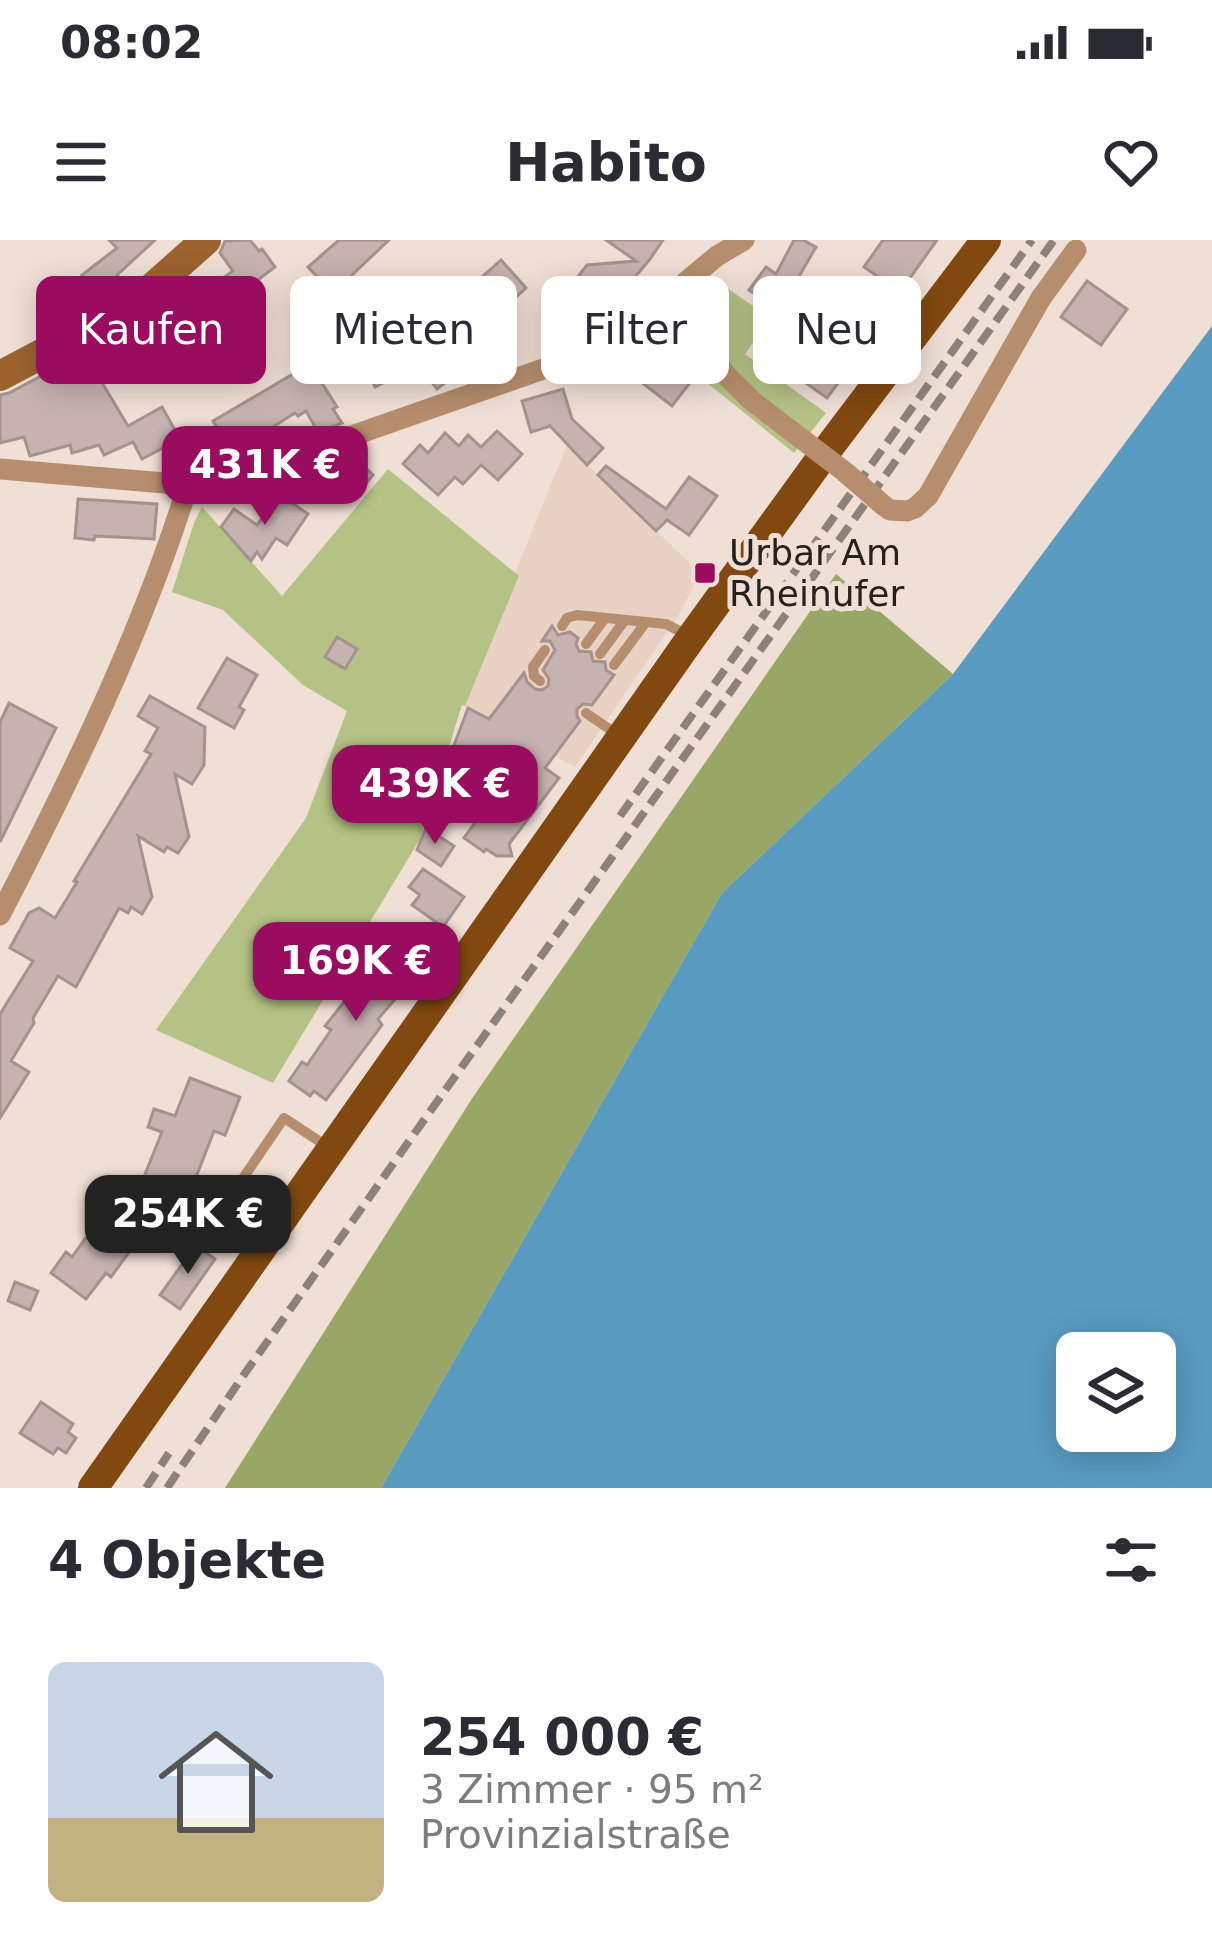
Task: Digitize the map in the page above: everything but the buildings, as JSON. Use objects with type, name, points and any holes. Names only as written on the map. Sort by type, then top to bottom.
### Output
[{"type":"main road","points":[[93,1488],[691,638],[986,240]]},
{"type":"street","points":[[0,376],[111,317],[206,240]]},
{"type":"street","points":[[685,276],[710,248],[744,240]]},
{"type":"street","points":[[729,376],[752,401],[883,505],[898,512],[915,508],[928,496],[1041,298],[1076,250]]},
{"type":"street","points":[[0,469],[188,485],[226,480],[541,369]]},
{"type":"street","points":[[0,915],[116,677],[164,562],[188,485]]},
{"type":"lane","points":[[562,626],[572,616],[605,618],[674,626],[691,638]]},
{"type":"lane","points":[[586,644],[605,618]]},
{"type":"lane","points":[[600,654],[625,620]]},
{"type":"lane","points":[[614,664],[646,622]]},
{"type":"lane","points":[[540,681],[532,667],[544,650]]},
{"type":"lane","points":[[586,713],[621,738]]},
{"type":"lane","points":[[255,1257],[218,1215],[284,1118],[331,1149]]},
{"type":"shaded area","points":[[567,445],[700,573],[680,613],[575,767],[465,706]]},
{"type":"green space","points":[[729,289],[753,306],[753,342],[745,354],[753,360],[753,384],[786,384],[826,413],[794,453],[708,384],[729,384]]},
{"type":"green space","points":[[388,469],[519,576],[462,705],[420,839],[273,1083],[156,1030],[306,818],[347,711],[303,685],[223,610],[172,592],[202,507],[282,596]]},
{"type":"green space","points":[[836,574],[953,674],[722,893],[381,1488],[225,1488],[473,1097]]},
{"type":"water","points":[[1212,326],[1212,1488],[381,1488],[722,893],[953,674]]},
{"type":"railway","points":[[620,816],[1032,240]]},
{"type":"railway","points":[[167,1488],[446,1089],[1054,240]]},
{"type":"railway","points":[[146,1488],[169,1453]]},
{"type":"place","name":"Urbar Am Rheinufer","points":[[705,573]]}]
